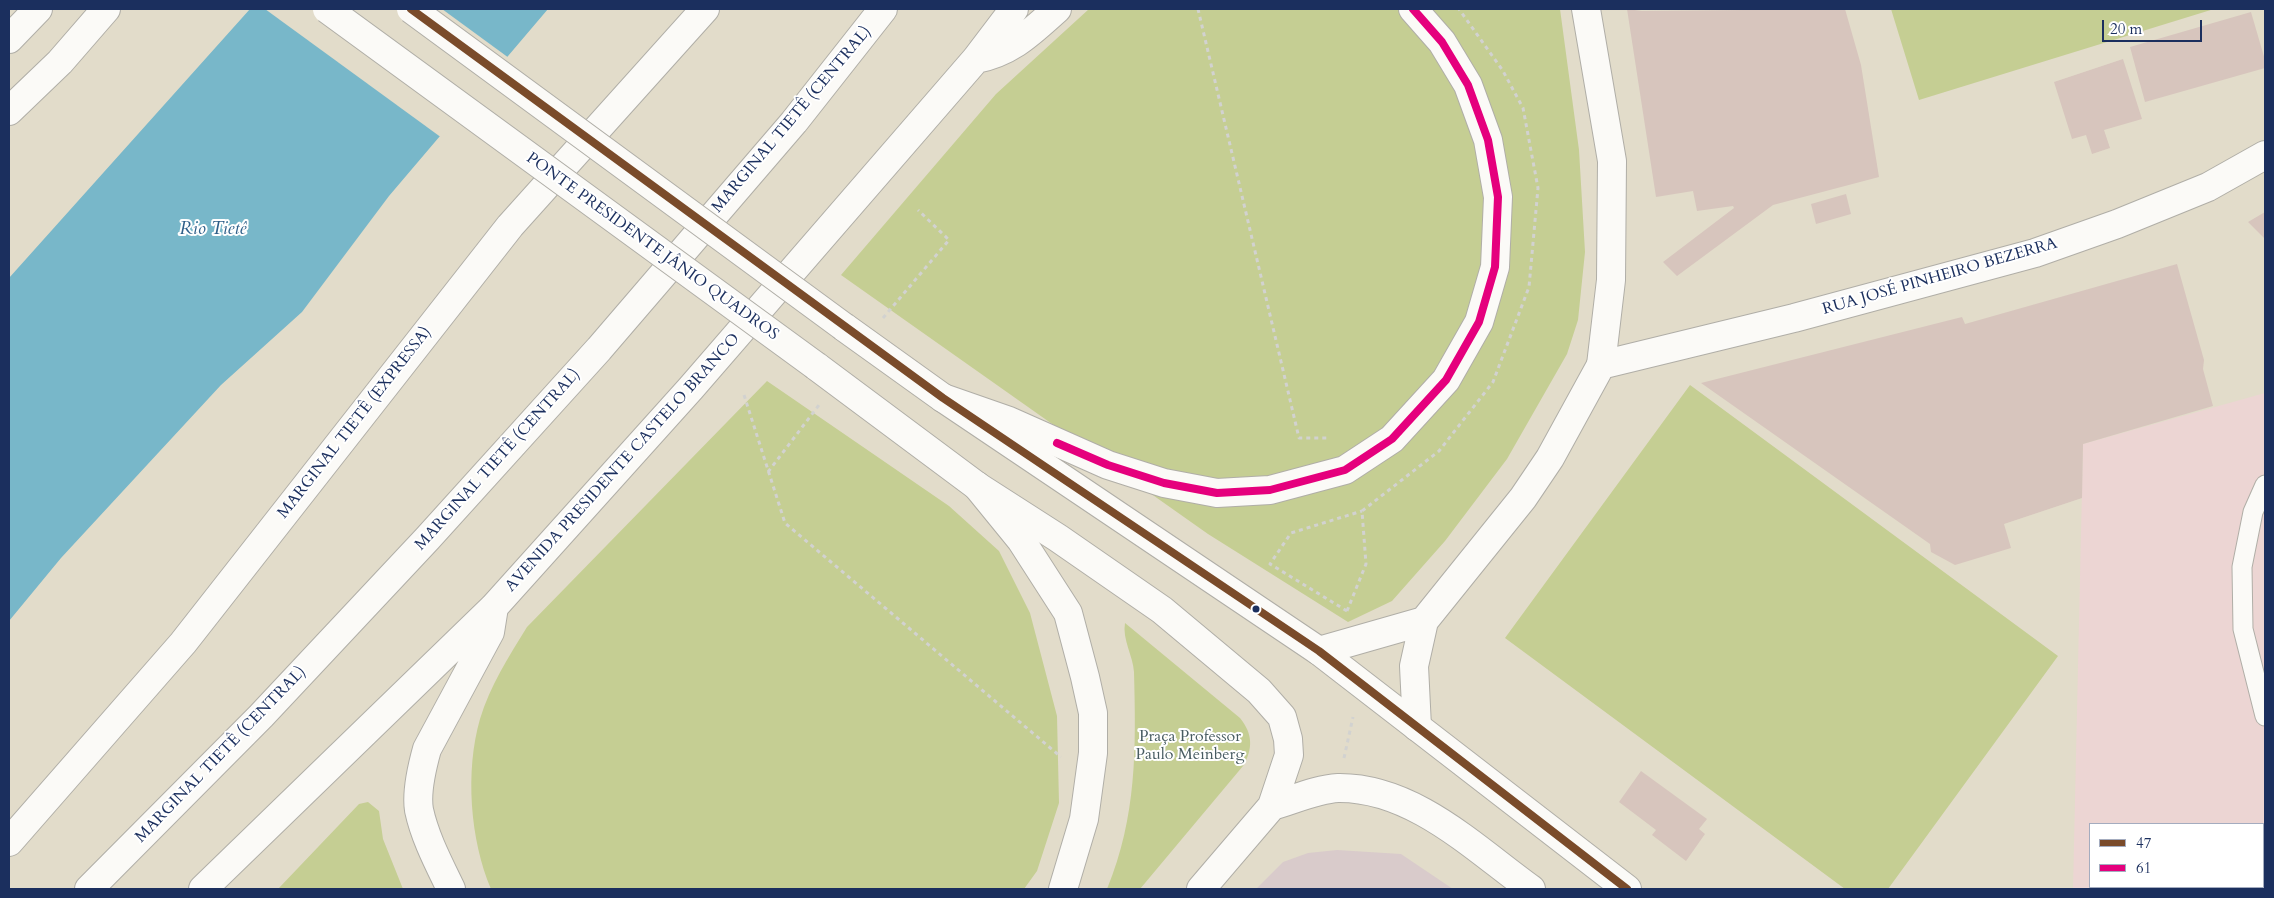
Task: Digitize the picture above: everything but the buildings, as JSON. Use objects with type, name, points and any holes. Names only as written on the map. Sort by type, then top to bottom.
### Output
[{"type":"main road","points":[[9,39],[38,9]]},
{"type":"main road","points":[[9,110],[60,62],[106,9]]},
{"type":"main road","name":"PONTE PRESIDENTE JÂNIO QUADROS","points":[[327,9],[977,486]]},
{"type":"main road","points":[[411,9],[943,398],[1319,651],[1627,889]]},
{"type":"main road","name":"MARGINAL TIETÊ (EXPRESSA)","points":[[9,842],[183,643],[510,226],[706,9]]},
{"type":"main road","name":"MARGINAL TIETÊ (CENTRAL)","points":[[89,889],[261,716],[427,539],[572,378],[794,122],[883,9]]},
{"type":"main road","name":"AVENIDA PRESIDENTE CASTELO BRANCO","points":[[202,889],[494,607],[691,388],[976,59],[1014,9]]},
{"type":"main road","points":[[976,59],[993,55],[1012,47],[1058,9]]},
{"type":"main road","points":[[943,398],[1008,421],[1108,465],[1164,483],[1217,492],[1270,490],[1345,470],[1392,438],[1446,380],[1479,322],[1495,267],[1498,197],[1488,140],[1468,85],[1442,42],[1413,9]]},
{"type":"main road","points":[[1418,727],[1414,666],[1424,621],[1523,498],[1554,451],[1602,365],[1611,280],[1612,161],[1586,9]]},
{"type":"main road","name":"RUA JOSÉ PINHEIRO BEZERRA","points":[[1602,365],[1794,318],[2035,253],[2116,224],[2208,187],[2265,155]]},
{"type":"main road","points":[[977,486],[1058,538],[1162,610],[1259,691],[1282,717],[1288,739],[1289,755],[1272,806],[1201,889]]},
{"type":"main road","points":[[977,486],[1021,540],[1068,613],[1085,678],[1092,713],[1092,753],[1084,819],[1063,889]]},
{"type":"main road","points":[[451,889],[431,848],[419,808],[422,767],[427,749],[490,632],[494,607]]},
{"type":"main road","points":[[1319,651],[1424,621]]},
{"type":"main road","points":[[1272,806],[1337,788],[1380,794],[1418,809],[1454,832],[1530,889]]},
{"type":"lane","points":[[2265,485],[2253,512],[2242,568],[2243,629],[2265,716]]},
{"type":"path","points":[[1198,9],[1299,438],[1330,438]]},
{"type":"path","points":[[882,319],[949,240],[918,210]]},
{"type":"path","points":[[744,395],[785,523],[1068,763]]},
{"type":"path","points":[[768,472],[821,402]]},
{"type":"path","points":[[1347,611],[1270,564],[1291,533],[1362,511]]},
{"type":"shaded area","points":[[2265,393],[2265,889],[2073,889],[2083,444]]},
{"type":"shaded area","points":[[1337,850],[1401,854],[1453,889],[1256,889],[1283,862],[1308,853]]},
{"type":"green space","points":[[1089,9],[1560,9],[1579,150],[1585,252],[1578,320],[1567,354],[1507,459],[1445,541],[1392,601],[1348,622],[1208,534],[841,275],[996,94]]},
{"type":"green space","points":[[1891,9],[2214,9],[1919,100]]},
{"type":"green space","points":[[767,381],[949,506],[999,551],[1030,613],[1057,716],[1059,803],[1037,871],[1024,889],[491,889],[478,849],[474,827],[471,783],[475,739],[480,719],[500,672],[527,627]]},
{"type":"green space","points":[[1690,385],[2058,656],[1888,889],[1845,889],[1505,638]]},
{"type":"green space","name":"Praça Professor Paulo Meinberg","points":[[1125,623],[1240,718],[1249,736],[1250,748],[1243,766],[1140,889],[1107,889],[1124,835],[1129,809],[1134,755],[1134,672],[1126,641]]},
{"type":"green space","points":[[368,802],[379,811],[383,839],[403,889],[278,889],[359,804]]},
{"type":"water","name":"Rio Tietê","points":[[250,9],[548,9],[389,196],[302,312],[221,385],[61,558],[9,621],[9,278]]},
{"type":"pier","points":[[265,9],[442,9],[509,58],[442,138]]},
{"type":"transit line","name":"47","points":[[411,9],[943,398],[1319,651],[1627,889]]},
{"type":"transit line","name":"61","points":[[1057,443],[1108,465],[1164,483],[1217,493],[1270,490],[1345,470],[1392,439],[1446,380],[1479,322],[1495,267],[1498,197],[1488,140],[1468,85],[1442,42],[1413,9]]}]
